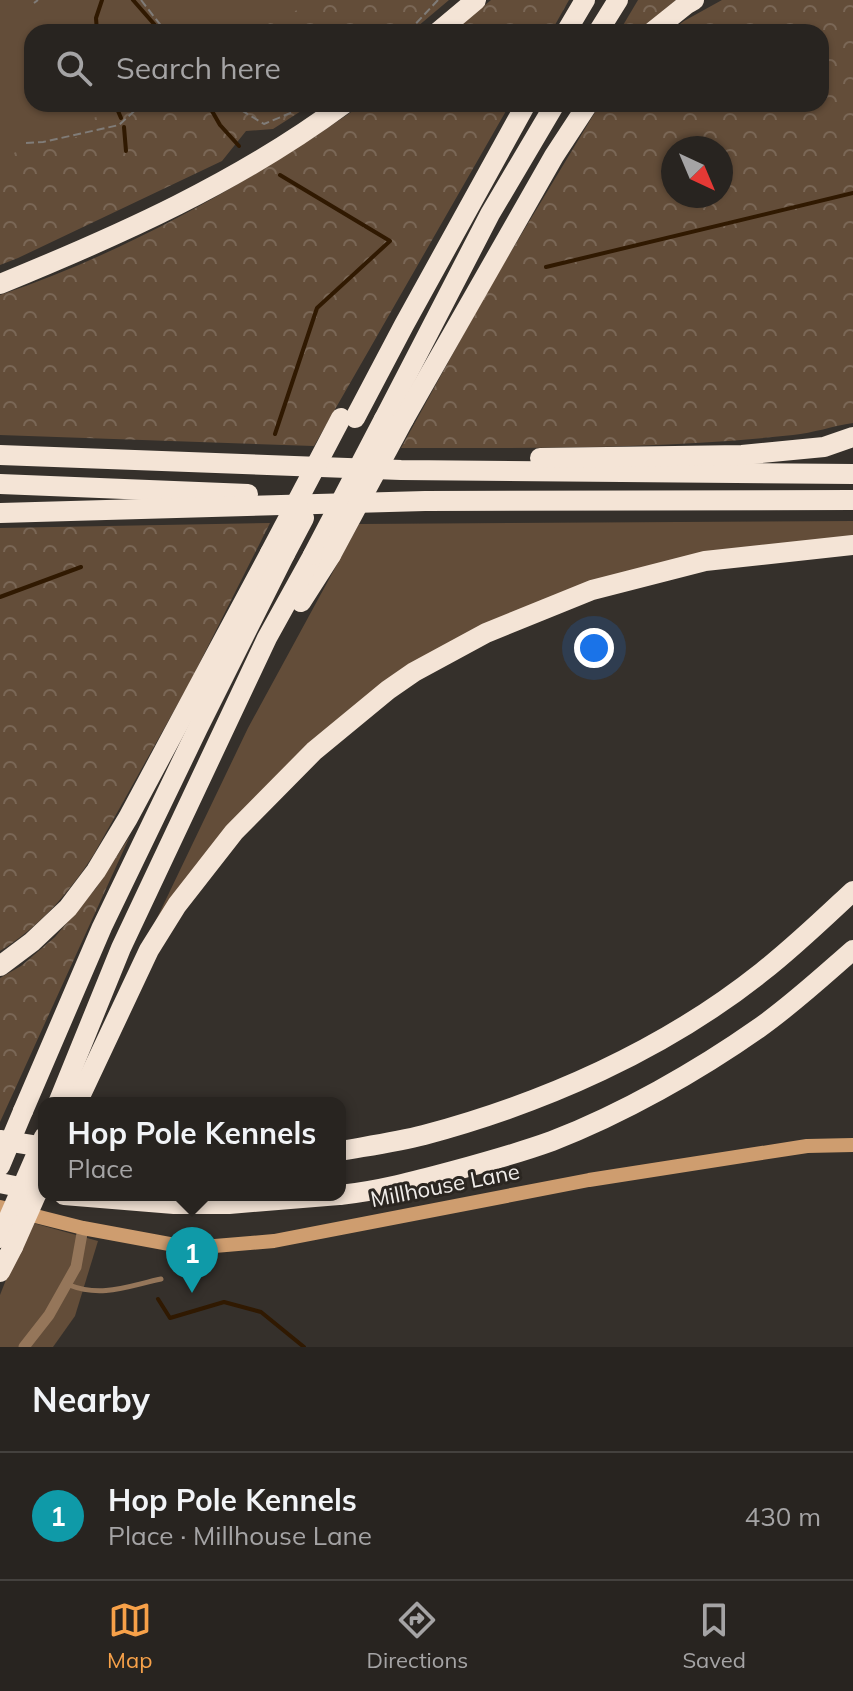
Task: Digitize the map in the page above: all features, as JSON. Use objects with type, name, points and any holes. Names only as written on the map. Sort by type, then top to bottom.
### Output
[{"type":"highway","points":[[448,24],[476,0]]},
{"type":"highway","points":[[571,24],[585,0]]},
{"type":"highway","points":[[603,24],[618,0]]},
{"type":"highway","points":[[662,24],[694,0]]},
{"type":"highway","points":[[0,284],[163,214],[248,167],[332,112]]},
{"type":"highway","points":[[0,966],[32,942],[68,908],[96,871],[278,554],[348,418],[404,325],[522,112]]},
{"type":"highway","points":[[60,1097],[121,948],[238,704],[394,419],[490,214],[550,112]]},
{"type":"highway","points":[[394,419],[583,112]]},
{"type":"highway","points":[[401,470],[536,458],[742,455],[824,447],[853,437]]},
{"type":"highway","points":[[0,455],[401,470],[853,474]]},
{"type":"highway","points":[[0,484],[425,501]]},
{"type":"highway","points":[[0,513],[425,501],[853,500]]},
{"type":"highway","points":[[80,1097],[149,950],[177,905],[234,832],[274,791],[314,751],[388,690],[414,672],[486,633],[592,590],[705,561],[853,545]]},
{"type":"highway","points":[[0,1166],[102,927],[278,554]]},
{"type":"highway","points":[[346,1150],[421,1136],[485,1117],[563,1089],[620,1062],[679,1030],[759,974],[811,932],[853,891]]},
{"type":"highway","points":[[346,1194],[422,1179],[506,1157],[602,1119],[669,1084],[759,1028],[853,950]]},
{"type":"highway","points":[[0,1140],[38,1146]]},
{"type":"highway","points":[[0,1272],[7,1242],[38,1154]]},
{"type":"highway","points":[[0,1183],[38,1191]]},
{"type":"highway","points":[[7,1242],[38,1188]]},
{"type":"highway","points":[[137,1201],[174,1204],[266,1201]]},
{"type":"street","name":"Millhouse Lane","points":[[0,1207],[83,1228],[191,1248],[274,1241],[599,1178],[807,1146],[853,1145]]},
{"type":"street","points":[[26,1346],[49,1315],[76,1267],[83,1228]]},
{"type":"lane","points":[[67,1284],[103,1292],[161,1279]]},
{"type":"path","points":[[34,3],[38,0]]},
{"type":"path","points":[[141,0],[160,24]]},
{"type":"path","points":[[416,24],[438,0]]},
{"type":"path","points":[[26,143],[119,125],[133,112]]},
{"type":"path","points":[[244,112],[264,124],[293,112]]},
{"type":"green space","points":[[0,0],[372,0],[339,24],[24,24],[24,112],[189,112],[0,206]]},
{"type":"green space","points":[[323,0],[449,0],[420,24],[268,24]]},
{"type":"green space","points":[[491,0],[569,0],[556,24],[462,24]]},
{"type":"green space","points":[[638,0],[676,0],[648,24],[624,24]]},
{"type":"green space","points":[[722,0],[853,0],[853,423],[793,435],[695,443],[401,448],[489,288],[595,112],[829,112],[829,24],[680,24]]},
{"type":"green space","points":[[109,112],[135,112],[137,115],[143,112],[300,112],[273,129],[246,131],[222,161],[0,265],[0,159],[16,152],[27,153],[62,139],[83,136],[91,119]]},
{"type":"green space","points":[[351,112],[505,112],[314,446],[0,435],[0,295],[96,258],[142,236],[233,187]]},
{"type":"green space","points":[[853,521],[853,539],[622,575],[366,699],[147,939],[248,728],[359,524]]},
{"type":"green space","points":[[270,523],[190,682],[94,854],[52,908],[28,931],[0,951],[0,528]]},
{"type":"green space","points":[[130,836],[0,1122],[0,978],[21,966],[55,937],[96,888]]},
{"type":"green space","points":[[33,1223],[98,1241],[75,1316],[53,1347],[0,1347],[0,1295]]},
{"type":"waterway","points":[[96,24],[102,0]]},
{"type":"waterway","points":[[133,0],[154,24]]},
{"type":"waterway","points":[[118,112],[121,118]]},
{"type":"waterway","points":[[213,112],[239,146]]},
{"type":"waterway","points":[[124,127],[126,151]]},
{"type":"waterway","points":[[275,434],[317,308],[390,241],[280,175]]},
{"type":"waterway","points":[[546,267],[853,193]]},
{"type":"waterway","points":[[0,597],[81,567]]},
{"type":"waterway","points":[[158,1299],[170,1318],[224,1302],[261,1312],[304,1347]]},
{"type":"place","name":"Hop Pole Kennels","points":[[192,1293]]}]
